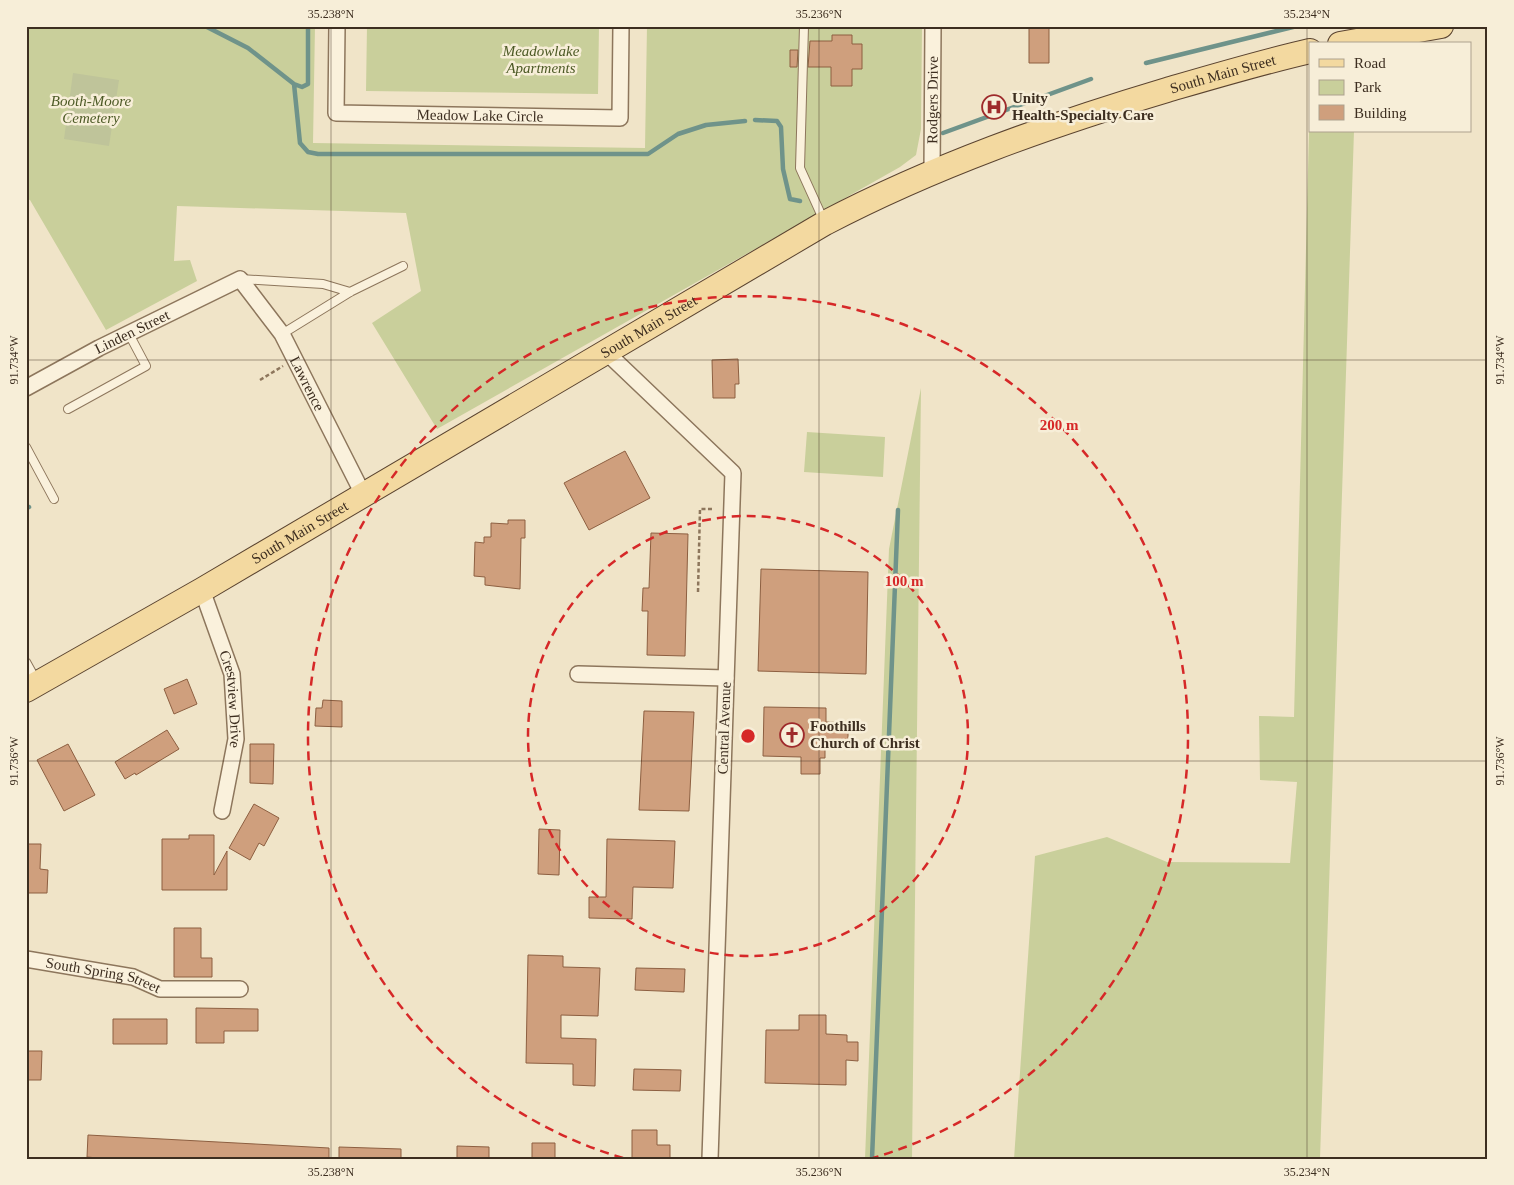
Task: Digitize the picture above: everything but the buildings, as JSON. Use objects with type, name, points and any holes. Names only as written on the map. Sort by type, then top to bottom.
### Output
[{"type":"main road","points":[[1351,42],[1441,26]]},
{"type":"main road","name":"South Main Street","points":[[32,687],[202,590],[825,223],[873,198],[932,172],[1041,130],[1250,65],[1309,50]]},
{"type":"street","name":"Meadow Lake Circle","points":[[338,26],[336,113],[620,118],[621,26]]},
{"type":"street","name":"Rodgers Drive","points":[[932,172],[933,26]]},
{"type":"street","name":"Linden Street","points":[[26,388],[240,279]]},
{"type":"street","name":"Lawrence","points":[[240,279],[282,334],[363,494]]},
{"type":"street","name":"Central Avenue","points":[[606,351],[733,473],[710,1159]]},
{"type":"street","name":"Crestview Drive","points":[[202,590],[232,674],[236,739],[222,811]]},
{"type":"street","points":[[578,674],[726,678]]},
{"type":"street","name":"South Spring Street","points":[[26,959],[133,977],[160,989],[240,989]]},
{"type":"lane","points":[[804,26],[800,168],[825,223]]},
{"type":"lane","points":[[282,334],[350,292],[403,266]]},
{"type":"lane","points":[[240,279],[323,284],[350,292]]},
{"type":"lane","points":[[68,408],[146,366],[129,334]]},
{"type":"lane","points":[[26,447],[54,499]]},
{"type":"lane","points":[[26,662],[32,687]]},
{"type":"path","points":[[260,380],[285,365]]},
{"type":"path","points":[[698,592],[700,509],[714,509]]},
{"type":"green space","points":[[26,26],[315,26],[313,143],[645,148],[647,26],[922,26],[921,129],[916,155],[900,167],[437,429],[372,323],[421,291],[406,213],[177,206],[174,261],[190,260],[197,281],[106,330],[30,200],[26,199]]},
{"type":"green space","name":"Meadowlake Apartments","points":[[367,26],[599,26],[598,94],[366,91]]},
{"type":"green space","name":"Booth-Moore Cemetery","points":[[73,73],[119,80],[109,146],[64,139]]},
{"type":"green space","points":[[1309,131],[1354,132],[1320,1159],[1014,1159],[1035,856],[1107,837],[1167,862],[1290,863],[1297,782],[1260,780],[1259,716],[1294,717]]},
{"type":"green space","points":[[921,388],[912,1159],[865,1159],[889,549]]},
{"type":"green space","points":[[807,432],[885,437],[883,477],[804,472]]},
{"type":"waterway","points":[[205,26],[248,48],[294,84],[302,87],[308,84],[308,26]]},
{"type":"waterway","points":[[1146,63],[1297,26]]},
{"type":"waterway","points":[[943,133],[1091,79]]},
{"type":"waterway","points":[[294,84],[300,143],[308,152],[318,154],[648,154],[678,134],[706,125],[745,121]]},
{"type":"waterway","points":[[755,120],[777,121],[781,127],[783,169],[790,199],[800,201]]},
{"type":"waterway","points":[[872,1159],[898,510]]},
{"type":"place","name":"Unity Health-Specialty Care","points":[[994,107]]},
{"type":"place","name":"Foothills Church of Christ","points":[[792,735]]}]
